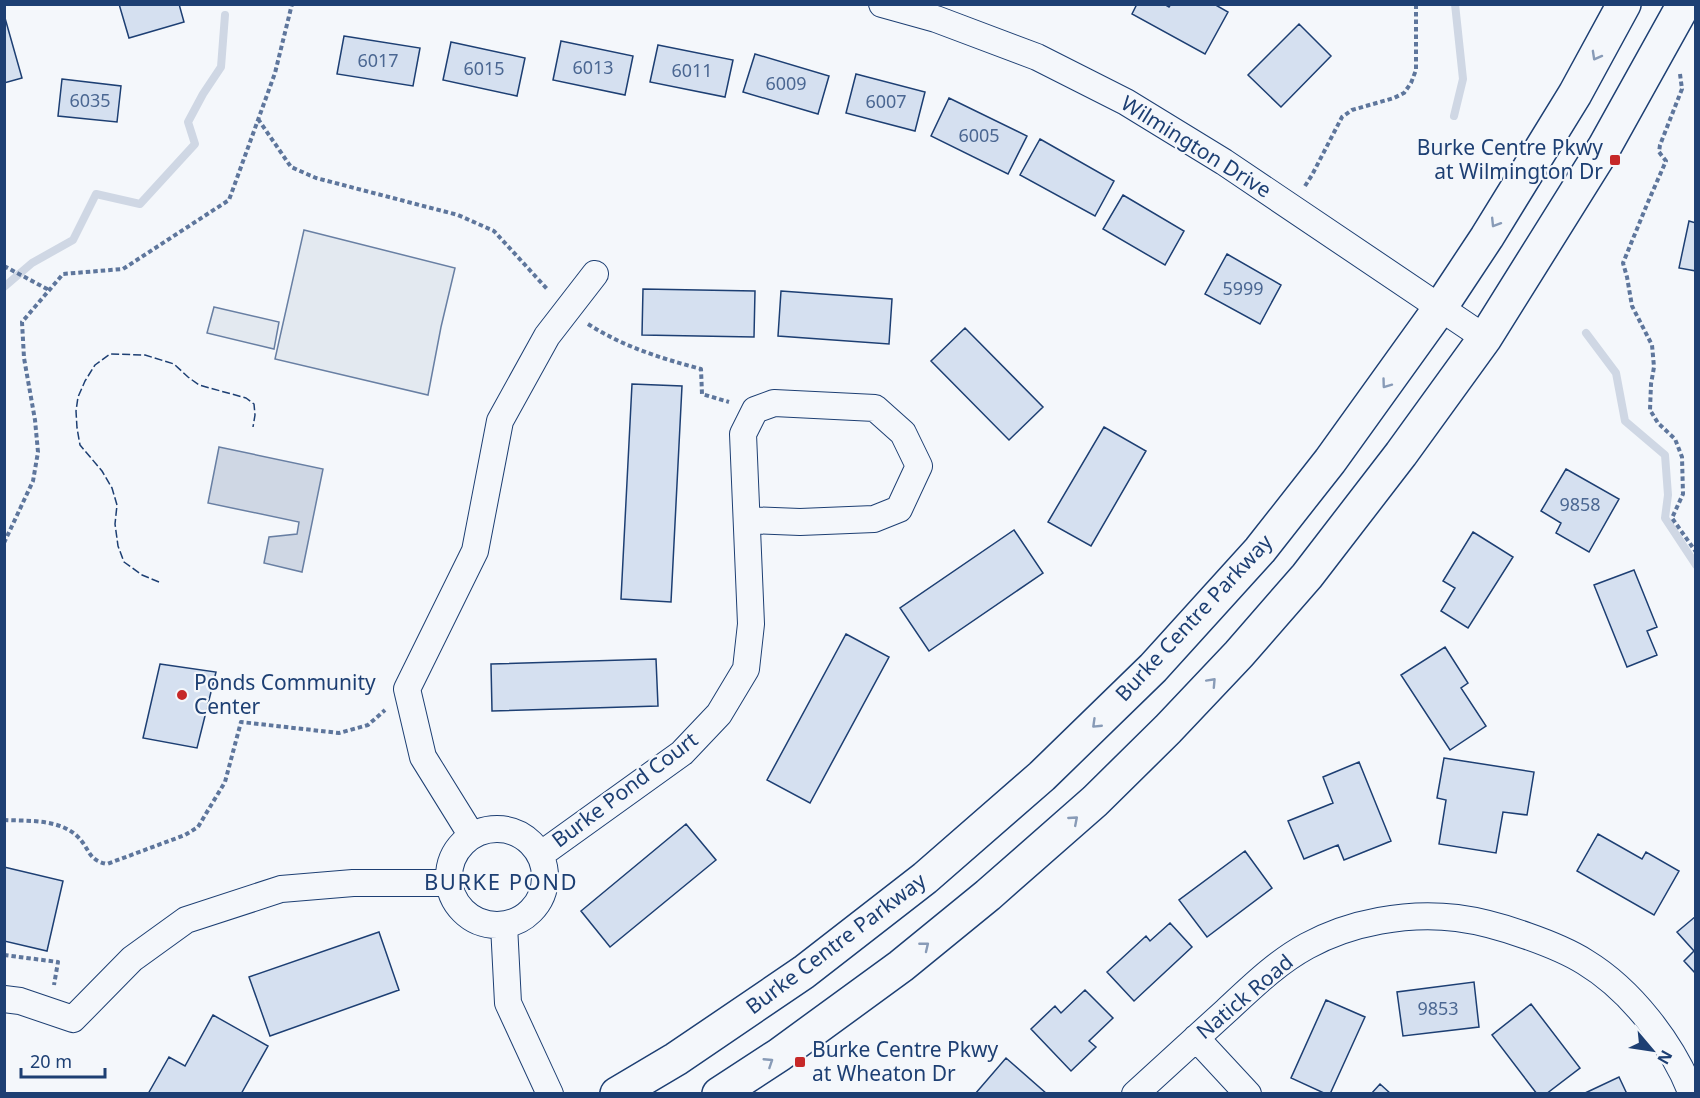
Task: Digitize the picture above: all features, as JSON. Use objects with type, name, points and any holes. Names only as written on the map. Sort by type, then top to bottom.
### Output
[{"type":"main road","name":"Burke Centre Parkway","points":[[617,1094],[676,1059],[804,972],[925,878],[1042,776],[1153,668],[1260,550],[1330,461],[1440,308],[1487,237],[1575,94],[1624,4]]},
{"type":"main road","points":[[719,1094],[779,1055],[901,966],[988,895],[1112,785],[1231,662],[1307,576],[1401,454],[1485,338],[1605,146],[1684,4]]},
{"type":"street","name":"Wilmington Drive","points":[[882,4],[936,19],[1037,57],[1126,102],[1224,162],[1485,338]]},
{"type":"street","points":[[472,836],[423,757],[407,689],[475,551],[500,421],[547,336],[595,274]]},
{"type":"street","points":[[747,519],[800,522],[874,519],[899,509],[919,466],[903,433],[875,408],[774,403],[755,410]]},
{"type":"street","name":"Burke Pond Court","points":[[540,855],[682,753],[719,714],[746,669],[751,624],[743,434],[755,410]]},
{"type":"street","points":[[498,829],[510,831],[523,836],[540,855],[545,870],[545,885],[540,899],[531,912],[519,920],[504,925],[489,925],[474,920],[462,911],[453,897],[449,883],[454,856],[462,844],[472,836],[498,829]]},
{"type":"street","points":[[4,999],[20,1001],[73,1019],[132,959],[186,920],[281,889],[353,883],[449,883]]},
{"type":"street","name":"Natick Road","points":[[1136,1094],[1270,971],[1307,946],[1337,933],[1375,922],[1415,917],[1457,918],[1507,929],[1561,948],[1587,963],[1633,1001],[1668,1046],[1692,1094]]},
{"type":"street","points":[[504,925],[508,1003],[550,1094]]},
{"type":"street","points":[[1196,1038],[1248,1094]]},
{"type":"path","points":[[4,543],[33,481],[38,452],[24,357],[22,322],[63,274],[123,269],[229,200],[275,72],[292,4]]},
{"type":"path","points":[[1291,207],[1312,176],[1342,117],[1352,110],[1394,98],[1404,93],[1411,83],[1416,70],[1416,4]]},
{"type":"path","points":[[1679,70],[1682,89],[1659,152],[1666,161],[1623,263],[1632,306],[1652,345],[1654,367],[1650,410],[1658,423],[1675,440],[1682,457],[1683,494],[1672,519],[1695,552]]},
{"type":"path","points":[[258,119],[291,167],[316,178],[458,214],[494,231],[567,310],[601,332],[649,355],[701,369],[702,394],[755,410]]},
{"type":"path","points":[[4,266],[49,290]]},
{"type":"path","points":[[4,820],[46,822],[63,828],[77,836],[96,862],[107,864],[185,835],[198,826],[225,782],[241,722],[339,734],[368,725],[407,689]]},
{"type":"path","points":[[4,955],[58,962],[50,1011]]},
{"type":"shaded area","points":[[304,230],[455,268],[428,395],[275,359]]},
{"type":"shaded area","points":[[214,307],[279,322],[274,349],[207,333]]},
{"type":"shaded area","points":[[219,447],[323,469],[302,572],[264,563],[269,537],[297,534],[299,522],[208,503]]},
{"type":"building","points":[[119,4],[179,4],[184,22],[129,38]]},
{"type":"building","points":[[1137,4],[1164,4],[1169,7],[1171,4],[1214,4],[1228,12],[1205,54],[1132,14]]},
{"type":"building","points":[[4,19],[22,78],[4,83]]},
{"type":"building","points":[[1299,24],[1331,56],[1281,107],[1248,75]]},
{"type":"building","points":[[344,36],[420,48],[413,86],[337,74]]},
{"type":"building","points":[[561,41],[633,56],[625,95],[553,80]]},
{"type":"building","points":[[451,42],[525,58],[517,96],[443,80]]},
{"type":"building","points":[[658,45],[733,60],[725,97],[650,82]]},
{"type":"building","points":[[755,54],[829,76],[818,114],[743,92]]},
{"type":"building","points":[[856,74],[925,92],[915,131],[846,113]]},
{"type":"building","points":[[62,79],[121,86],[117,122],[58,116]]},
{"type":"building","points":[[949,98],[1027,136],[1008,174],[931,136]]},
{"type":"building","points":[[1040,139],[1114,181],[1095,216],[1020,175]]},
{"type":"building","points":[[1123,195],[1184,231],[1165,265],[1103,229]]},
{"type":"building","points":[[1689,221],[1696,223],[1696,271],[1679,268]]},
{"type":"building","points":[[1227,254],[1281,285],[1260,324],[1205,294]]},
{"type":"building","points":[[643,289],[755,291],[754,337],[642,335]]},
{"type":"building","points":[[781,291],[892,299],[889,344],[778,336]]},
{"type":"building","points":[[965,328],[1043,407],[1009,440],[931,361]]},
{"type":"building","points":[[632,384],[682,386],[671,602],[621,599]]},
{"type":"building","points":[[1104,427],[1146,451],[1091,546],[1048,522]]},
{"type":"building","points":[[1566,469],[1619,499],[1589,552],[1556,533],[1561,523],[1541,511]]},
{"type":"building","points":[[1014,530],[1043,573],[929,651],[900,608]]},
{"type":"building","points":[[1473,532],[1513,557],[1468,628],[1441,611],[1455,588],[1443,581]]},
{"type":"building","points":[[1634,570],[1657,627],[1647,631],[1657,655],[1627,667],[1594,585]]},
{"type":"building","points":[[846,634],[889,657],[810,803],[767,780]]},
{"type":"building","points":[[1445,647],[1468,683],[1461,688],[1486,726],[1450,750],[1401,675]]},
{"type":"building","points":[[656,659],[658,706],[492,711],[491,664]]},
{"type":"building","name":"Ponds Community Center","points":[[160,664],[216,672],[197,748],[143,738]]},
{"type":"building","points":[[1444,758],[1534,772],[1527,815],[1503,812],[1496,853],[1439,844],[1446,800],[1437,798]]},
{"type":"building","points":[[1359,762],[1391,841],[1344,860],[1338,845],[1304,859],[1288,821],[1333,803],[1323,777]]},
{"type":"building","points":[[686,824],[716,860],[610,947],[581,911]]},
{"type":"building","points":[[1598,834],[1642,859],[1646,852],[1679,871],[1654,915],[1577,871]]},
{"type":"building","points":[[1245,851],[1272,888],[1207,937],[1179,900]]},
{"type":"building","points":[[4,867],[63,881],[47,951],[4,941]]},
{"type":"building","points":[[1696,916],[1696,974],[1684,961],[1694,951],[1677,932]]},
{"type":"building","points":[[1170,923],[1192,947],[1134,1001],[1107,972],[1146,936],[1150,941]]},
{"type":"building","points":[[379,932],[399,990],[270,1036],[249,977]]},
{"type":"building","points":[[1474,982],[1479,1027],[1403,1036],[1397,992]]},
{"type":"building","points":[[1085,990],[1113,1018],[1089,1041],[1096,1047],[1071,1071],[1031,1029],[1055,1006],[1061,1013]]},
{"type":"building","points":[[1326,1000],[1365,1017],[1330,1094],[1291,1078]]},
{"type":"building","points":[[1531,1004],[1580,1068],[1546,1094],[1537,1094],[1492,1035]]},
{"type":"building","points":[[213,1015],[268,1046],[241,1094],[148,1094],[169,1057],[185,1066]]},
{"type":"building","points":[[1006,1058],[1047,1094],[975,1094]]},
{"type":"building","points":[[1619,1077],[1627,1094],[1583,1094]]},
{"type":"building","points":[[1380,1084],[1391,1094],[1371,1094]]},
{"type":"waterway","points":[[1454,116],[1463,79],[1455,4]]},
{"type":"waterway","points":[[4,287],[32,263],[73,240],[96,194],[140,204],[195,144],[188,122],[221,67],[225,15]]},
{"type":"waterway","points":[[1586,333],[1616,373],[1625,421],[1665,455],[1668,495],[1665,518],[1696,565]]},
{"type":"fence","points":[[159,582],[142,575],[124,562],[118,546],[115,524],[117,505],[112,488],[102,471],[80,445],[76,411],[78,397],[85,381],[95,365],[110,354],[145,355],[174,364],[199,385],[246,398],[254,404],[253,427]]},
{"type":"place","name":"Burke Centre Pkwy at Wilmington Dr","points":[[1615,160]]},
{"type":"place","name":"Ponds Community Center","points":[[182,695]]},
{"type":"place","name":"Burke Centre Pkwy at Wheaton Dr","points":[[800,1062]]},
{"type":"district","name":"BURKE POND","points":[[501,882]]}]
